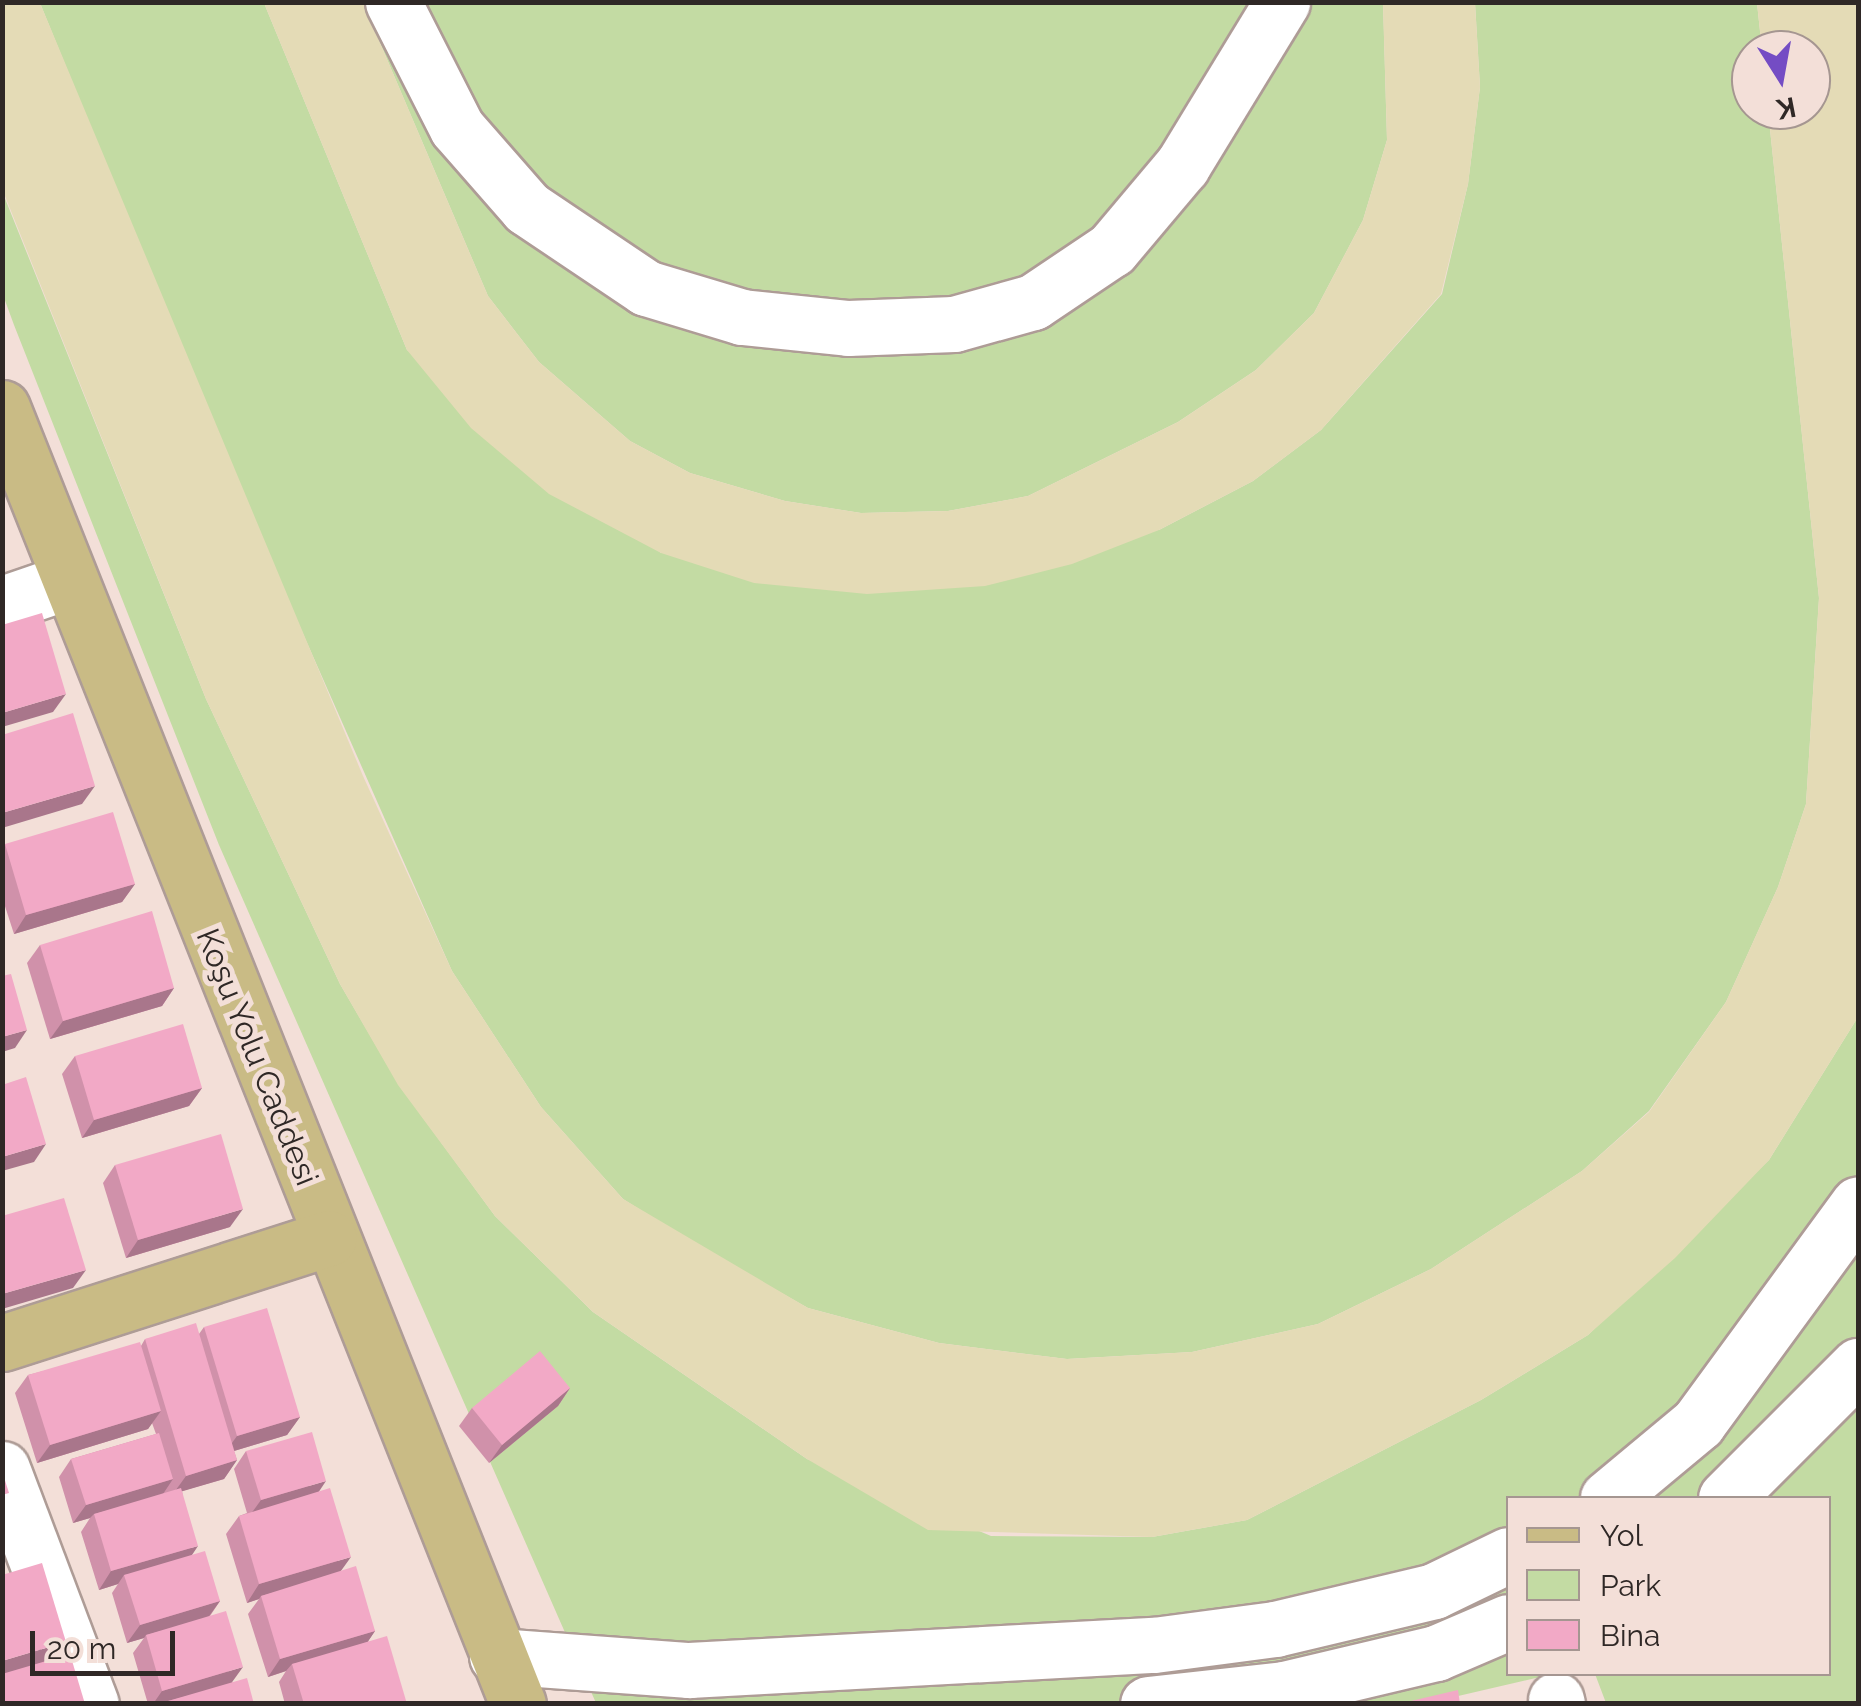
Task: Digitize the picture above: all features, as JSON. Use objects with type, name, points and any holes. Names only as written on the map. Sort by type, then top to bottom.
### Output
[{"type":"main road","name":"Koşu Yolu Caddesi","points":[[2,408],[328,1238],[507,1680]]},
{"type":"main road","points":[[2,1344],[328,1238]]},
{"type":"street","points":[[393,2],[457,128],[527,208],[646,288],[742,317],[848,328],[954,324],[1033,302],[1112,249],[1182,166],[1282,2]]},
{"type":"street","points":[[2,604],[69,581]]},
{"type":"street","points":[[1610,1496],[1698,1423],[1858,1204]]},
{"type":"street","points":[[1728,1496],[1858,1366]]},
{"type":"street","points":[[2,1469],[91,1704]]},
{"type":"street","points":[[507,1680],[1154,1646],[1275,1629],[1434,1591],[1506,1556]]},
{"type":"street","points":[[1148,1704],[1284,1689],[1436,1653],[1506,1623]]},
{"type":"green space","points":[[40,3],[264,3],[407,350],[661,553],[1159,530],[1253,481],[1321,430],[1442,294],[1468,184],[1480,87],[1475,3],[1757,3],[1760,30],[1731,30],[1731,130],[1770,130],[1819,598],[1806,804],[1778,887],[1726,1002],[1649,1111],[1582,1171],[1431,1269],[1318,1324],[1192,1352],[1067,1359],[939,1343],[808,1308],[698,1246],[623,1199],[541,1107],[452,971],[228,464]]},
{"type":"green space","points":[[363,3],[1383,3],[1387,140],[1363,220],[1314,313],[1256,370],[1178,422],[1028,496],[948,511],[861,513],[785,501],[690,473],[630,441],[539,362],[488,296]]},
{"type":"green space","points":[[2,191],[206,699],[340,984],[399,1085],[495,1216],[593,1312],[807,1459],[991,1536],[1152,1537],[1247,1520],[1481,1400],[1588,1335],[1769,1160],[1858,1017],[1858,1703],[1606,1703],[1596,1676],[1831,1676],[1831,1496],[1506,1496],[1506,1676],[1544,1676],[1428,1703],[596,1703],[219,845],[3,295]]},
{"type":"sand","points":[[3,2],[40,3],[363,776],[452,971],[541,1107],[623,1199],[808,1308],[939,1343],[1067,1359],[1192,1352],[1318,1324],[1431,1269],[1582,1171],[1649,1112],[1726,1002],[1778,887],[1806,804],[1819,598],[1770,130],[1831,130],[1831,30],[1760,30],[1757,3],[1858,3],[1858,1017],[1769,1160],[1675,1258],[1588,1335],[1481,1400],[1247,1520],[1152,1537],[928,1530],[807,1459],[593,1312],[495,1216],[398,1085],[340,984],[206,699],[3,191]]},
{"type":"sand","points":[[264,3],[363,3],[488,296],[539,362],[630,441],[690,473],[785,501],[861,513],[948,511],[1028,496],[1178,422],[1256,370],[1314,313],[1363,220],[1387,140],[1383,3],[1475,3],[1480,87],[1468,184],[1441,294],[1321,430],[1253,481],[1159,530],[1072,564],[985,586],[867,594],[754,583],[661,553],[549,494],[471,428],[407,350]]},
{"type":"building","points":[[42,613],[66,694],[2,713],[2,625]]},
{"type":"building","points":[[73,713],[95,786],[2,813],[2,735]]},
{"type":"building","points":[[113,812],[135,884],[26,915],[5,844]]},
{"type":"building","points":[[152,911],[174,988],[63,1021],[40,945]]},
{"type":"building","points":[[11,974],[27,1030],[2,1037],[2,976]]},
{"type":"building","points":[[183,1024],[202,1088],[94,1120],[75,1056]]},
{"type":"building","points":[[26,1077],[46,1144],[2,1157],[2,1085]]},
{"type":"building","points":[[221,1134],[243,1209],[138,1240],[115,1165]]},
{"type":"building","points":[[64,1198],[86,1270],[2,1294],[2,1216]]},
{"type":"building","points":[[267,1308],[300,1417],[237,1436],[204,1327]]},
{"type":"building","points":[[196,1323],[237,1460],[186,1476],[145,1339]]},
{"type":"building","points":[[140,1342],[161,1411],[50,1445],[28,1375]]},
{"type":"building","points":[[540,1351],[570,1388],[502,1445],[472,1408]]},
{"type":"building","points":[[312,1432],[326,1481],[261,1500],[246,1451]]},
{"type":"building","points":[[159,1433],[173,1479],[86,1505],[71,1459]]},
{"type":"building","points":[[2,1471],[9,1493],[2,1495]]},
{"type":"building","points":[[181,1488],[198,1546],[111,1571],[94,1514]]},
{"type":"building","points":[[330,1488],[351,1557],[259,1584],[239,1516]]},
{"type":"building","points":[[205,1551],[220,1601],[140,1625],[124,1575]]},
{"type":"building","points":[[42,1563],[66,1642],[2,1661],[2,1575]]},
{"type":"building","points":[[356,1566],[375,1631],[280,1659],[261,1596]]},
{"type":"building","points":[[226,1611],[243,1667],[162,1691],[146,1635]]},
{"type":"building","points":[[387,1636],[407,1704],[304,1704],[292,1664]]},
{"type":"building","points":[[70,1654],[85,1704],[2,1704],[2,1674]]},
{"type":"building","points":[[247,1678],[254,1704],[168,1704],[168,1701]]},
{"type":"building","points":[[1458,1690],[1460,1704],[1398,1704]]}]
